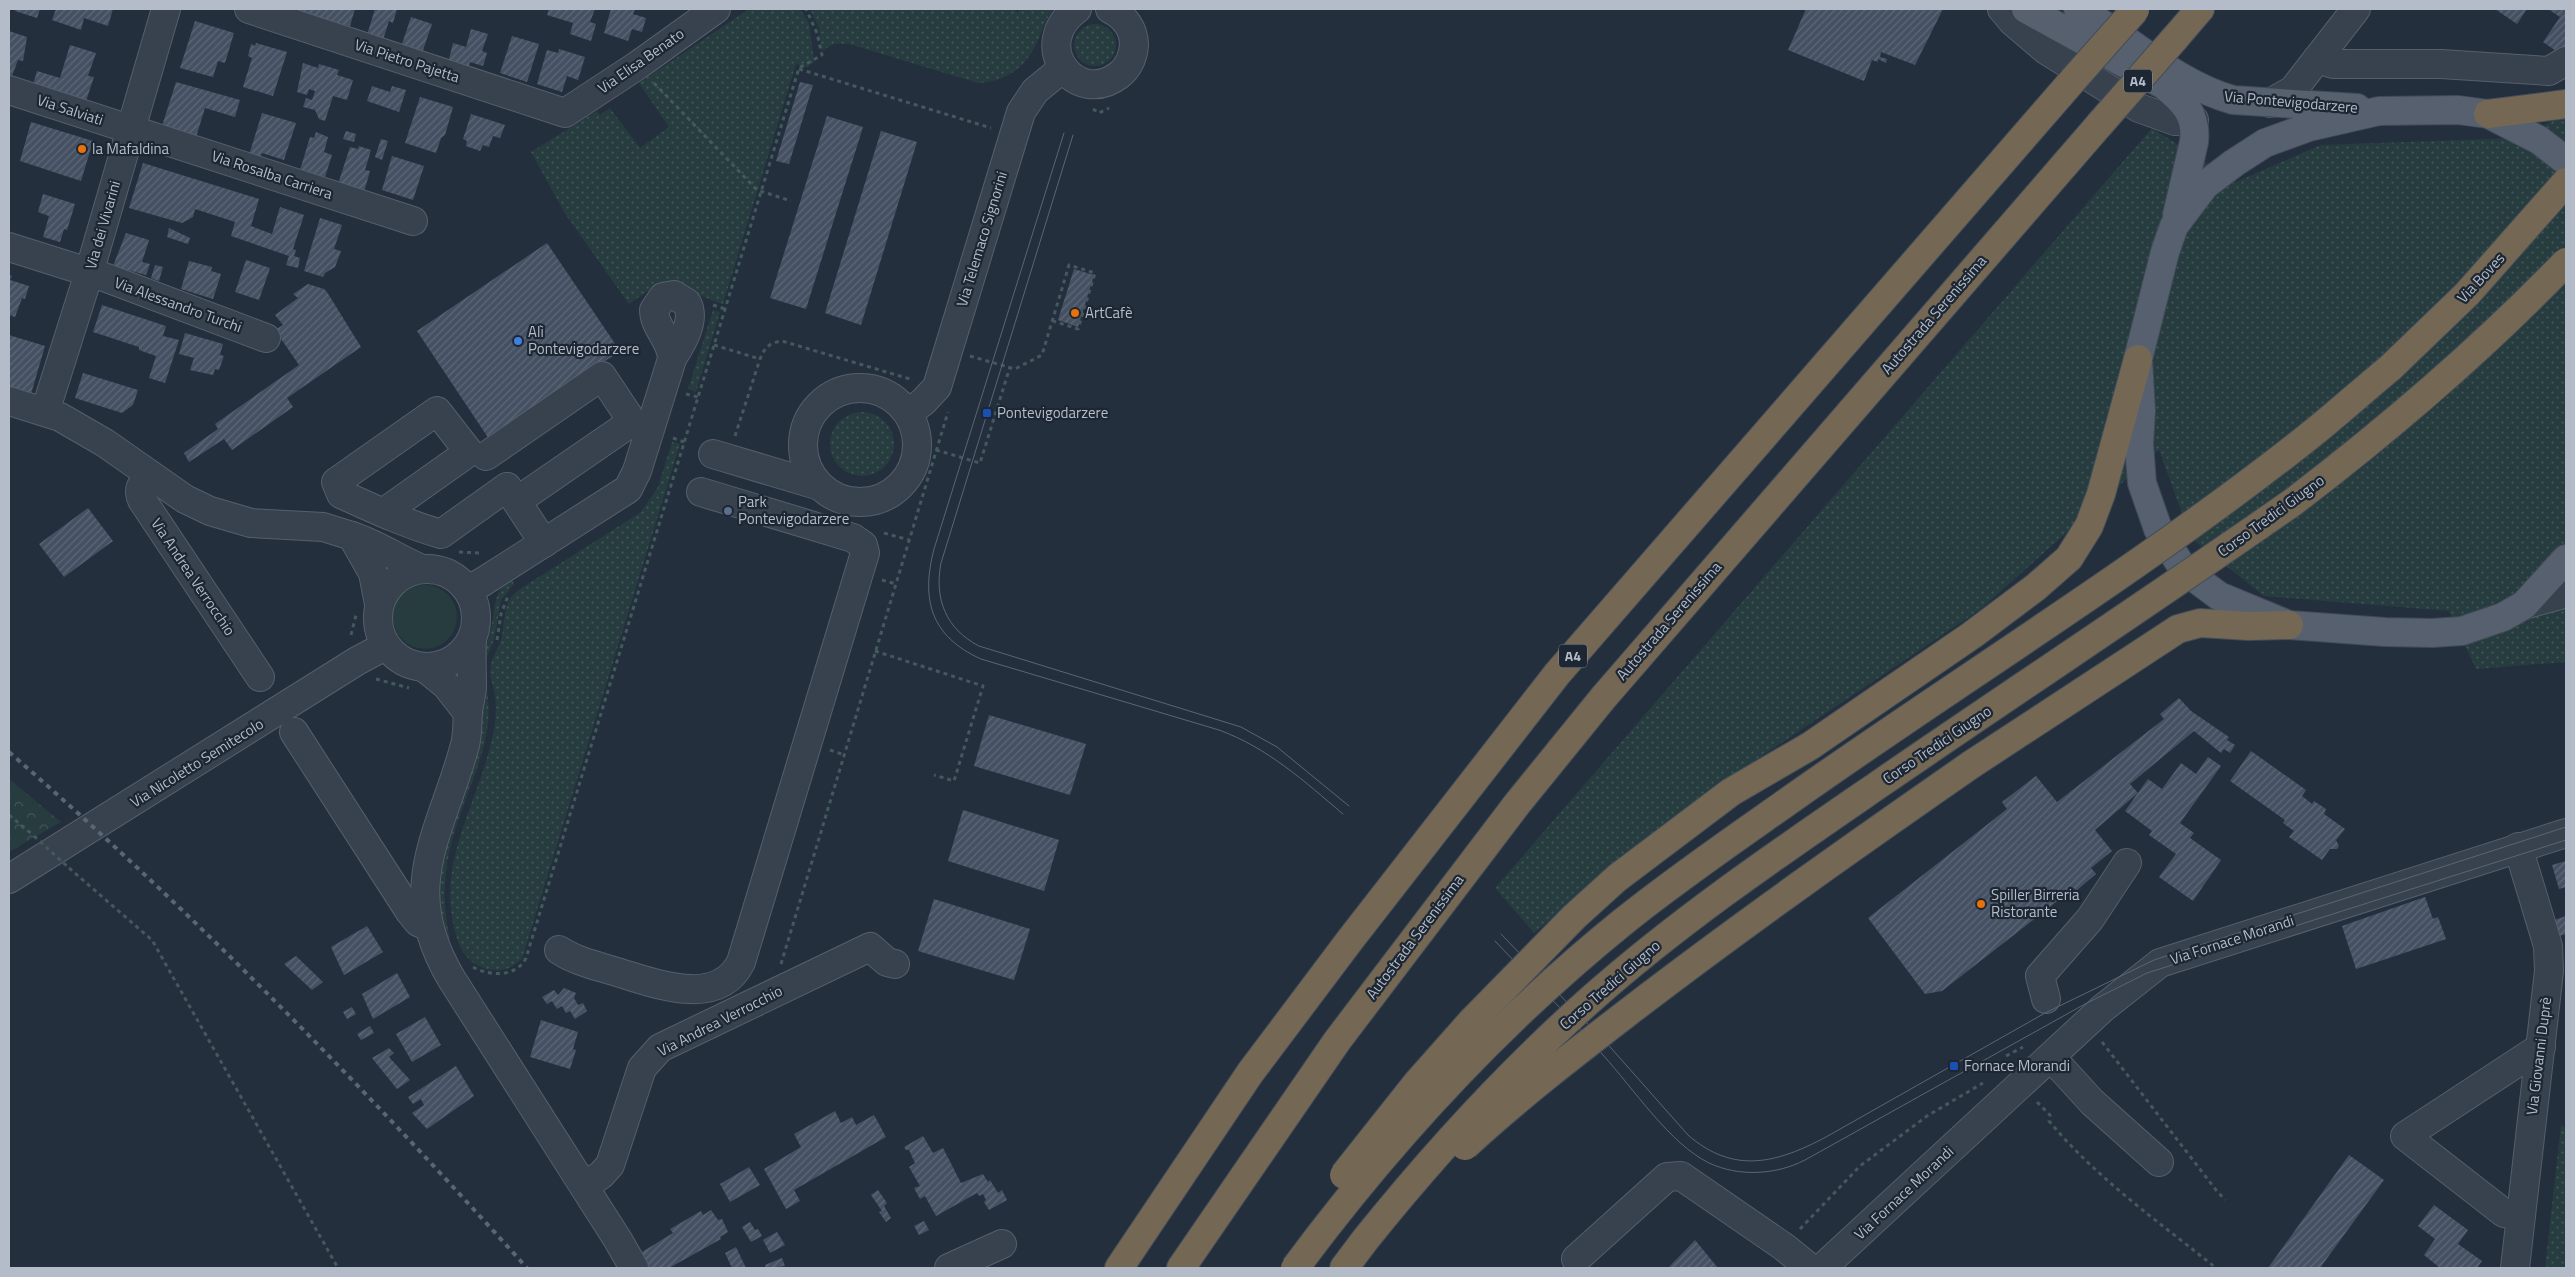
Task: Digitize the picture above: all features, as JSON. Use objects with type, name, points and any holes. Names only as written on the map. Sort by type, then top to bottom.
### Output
[{"type":"highway","name":"A4","points":[[1119,1268],[1250,1073],[1557,674],[2135,9]]},
{"type":"highway","name":"Autostrada Serenissima","points":[[1181,1268],[1270,1136],[1337,1042],[1517,804],[1603,698],[2200,9]]},
{"type":"highway","points":[[2488,114],[2566,104]]},
{"type":"highway","name":"Via Boves","points":[[1295,1268],[1378,1162],[1448,1082],[1502,1030],[1622,923],[1684,874],[1889,730],[2195,522],[2309,436],[2390,368],[2467,294],[2566,182]]},
{"type":"highway","name":"Corso Tredici Giugno","points":[[1344,1268],[1412,1181],[1488,1098],[1592,998],[1651,949],[1781,852],[2293,502],[2361,450],[2433,390],[2506,323],[2566,262]]},
{"type":"highway","points":[[1290,1268],[1329,1194],[1417,1083],[1546,945],[1617,878],[1731,792],[1810,746],[1972,635],[2036,587],[2069,558],[2089,526],[2101,494],[2138,359]]},
{"type":"highway","points":[[1365,1240],[1528,1089],[1801,882],[1972,764],[2178,629],[2200,623],[2249,626],[2289,625]]},
{"type":"main road","points":[[2026,9],[2164,85],[2182,101],[2194,120],[2194,142],[2174,226],[2160,270],[2138,359],[2141,410],[2139,444],[2142,484],[2158,529],[2184,570],[2219,596],[2289,625],[2385,632],[2432,633],[2462,631],[2503,616],[2524,604],[2566,559]]},
{"type":"main road","name":"Via Pontevigodarzere","points":[[2089,11],[2193,84],[2213,94],[2233,100],[2307,103],[2379,111]]},
{"type":"main road","points":[[2174,226],[2205,185],[2265,143],[2309,127],[2379,111],[2458,110],[2488,114],[2539,140],[2566,161]]},
{"type":"street","name":"Via dei Vivarini","points":[[45,412],[89,273],[166,9]]},
{"type":"street","name":"Via Pietro Pajetta","points":[[249,9],[565,113]]},
{"type":"street","name":"Via Elisa Benato","points":[[565,113],[638,65],[714,9]]},
{"type":"street","points":[[2002,9],[2012,21],[2046,50],[2139,108],[2175,121],[2194,120]]},
{"type":"street","points":[[2270,103],[2293,90],[2356,9]]},
{"type":"street","points":[[1077,10],[1062,23],[1056,38],[1057,54],[1063,68],[1083,82],[1099,84],[1115,78],[1127,66],[1134,50],[1134,41],[1122,14]]},
{"type":"street","points":[[2317,59],[2333,64],[2441,64],[2550,71],[2566,61]]},
{"type":"street","name":"Via Telemaco Signorini","points":[[908,413],[923,402],[936,388],[1021,112],[1035,91],[1063,68]]},
{"type":"street","name":"Via Salviati","points":[[9,90],[131,130]]},
{"type":"street","name":"Via Rosalba Carriera","points":[[131,130],[413,221]]},
{"type":"street","name":"Via Alessandro Turchi","points":[[9,247],[89,273],[266,338]]},
{"type":"street","points":[[467,589],[481,583],[618,497],[631,483],[672,359]]},
{"type":"street","points":[[383,513],[478,454],[602,376],[628,414],[626,426],[512,494],[441,534],[412,525],[383,513],[341,494],[336,482],[437,411],[478,454],[512,494],[544,543]]},
{"type":"street","points":[[859,388],[878,390],[894,399],[908,413],[915,430],[918,449],[913,467],[904,483],[889,495],[871,502],[853,502],[835,497],[820,486],[809,470],[803,452],[804,433],[811,415],[824,401],[840,391],[859,388]]},
{"type":"street","points":[[9,401],[60,417],[105,443],[149,476],[185,499],[251,523],[323,526],[376,544],[401,560],[422,569],[447,573],[467,589],[474,604],[476,622],[484,641],[472,689],[465,745],[429,854],[424,897],[429,927],[438,954],[451,978],[634,1268]]},
{"type":"street","points":[[757,467],[774,462],[804,433]]},
{"type":"street","points":[[720,457],[820,486]]},
{"type":"street","name":"Via Andrea Verrocchio","points":[[149,476],[139,493],[142,500],[260,677]]},
{"type":"street","points":[[559,950],[575,959],[664,986],[687,990],[710,986],[726,980],[738,967],[744,953],[865,553],[863,545],[853,538],[702,492]]},
{"type":"street","points":[[352,536],[374,573],[379,604],[377,618],[379,633],[385,646],[422,679],[446,685],[468,713]]},
{"type":"street","points":[[379,604],[386,590],[396,580],[408,572],[422,569]]},
{"type":"street","points":[[2524,604],[2560,595],[2566,590]]},
{"type":"street","points":[[422,679],[464,651],[484,641]]},
{"type":"street","name":"Via Nicoletto Semitecolo","points":[[9,879],[357,661],[385,646]]},
{"type":"street","points":[[294,732],[410,912],[418,922],[429,927]]},
{"type":"street","name":"Via Fornace Morandi","points":[[1822,1268],[2103,1008],[2160,963],[2566,833]]},
{"type":"street","name":"Via Giovanni Duprè","points":[[2515,1268],[2549,971],[2548,946],[2518,847]]},
{"type":"street","points":[[2046,999],[2040,976],[2090,919],[2127,863]]},
{"type":"street","name":"Via Andrea Verrocchio","points":[[584,1186],[610,1165],[638,1078],[648,1059],[656,1052],[870,947],[886,962],[895,964]]},
{"type":"street","points":[[2521,1215],[2504,1213],[2405,1136],[2540,1048]]},
{"type":"street","points":[[2051,1057],[2092,1102],[2159,1162]]},
{"type":"street","points":[[1576,1259],[1667,1177],[1681,1176],[1784,1247],[1810,1268]]},
{"type":"street","points":[[949,1268],[1002,1244]]},
{"type":"path","points":[[470,965],[484,972],[502,973],[515,969],[526,958],[798,68],[822,55],[817,33],[806,9]]},
{"type":"path","points":[[638,65],[756,190],[791,200]]},
{"type":"path","points":[[798,68],[1014,135]]},
{"type":"path","points":[[968,355],[1015,369],[1042,355],[1052,322],[1070,265],[1096,273],[1078,329],[1052,322]]},
{"type":"path","points":[[720,457],[765,347],[772,342],[782,341],[954,392],[780,965]]},
{"type":"path","points":[[714,345],[760,359]]},
{"type":"path","points":[[936,450],[980,464],[1010,367]]},
{"type":"path","points":[[880,532],[909,540]]},
{"type":"path","points":[[484,641],[512,591]]},
{"type":"path","points":[[875,651],[983,686],[954,781],[934,775]]},
{"type":"path","points":[[375,678],[422,679]]},
{"type":"path","points":[[9,814],[152,940],[338,1268]]},
{"type":"path","points":[[2102,1041],[2216,1190],[2226,1200]]},
{"type":"path","points":[[1793,1236],[1860,1166],[1926,1116],[1987,1081]]},
{"type":"path","points":[[2050,1116],[2050,1121],[2086,1162],[2216,1268]]},
{"type":"green space","points":[[749,9],[800,9],[809,23],[814,61],[808,67],[796,64],[723,304],[706,298],[678,283],[670,282],[660,284],[629,304],[564,212],[531,152],[597,111],[600,115],[610,108],[640,148],[669,127],[639,83]]},
{"type":"green space","points":[[810,9],[1014,9],[1018,13],[1019,9],[1054,9],[1028,58],[1022,65],[998,80],[978,83],[849,44],[834,44],[821,51],[819,28]]},
{"type":"green space","points":[[1099,24],[1107,27],[1113,33],[1116,45],[1113,57],[1107,63],[1091,66],[1083,63],[1077,57],[1074,41],[1077,33],[1083,27]]},
{"type":"green space","points":[[2566,114],[2566,662],[2476,669],[2449,611],[2264,596],[2191,538],[2159,450],[1981,609],[1692,803],[1534,933],[1495,888],[2152,128],[2236,182],[2321,145],[2519,138]]},
{"type":"green space","points":[[713,310],[720,312],[696,392],[688,389]]},
{"type":"green space","points":[[862,412],[874,414],[885,421],[892,432],[894,444],[892,456],[885,467],[874,474],[862,476],[850,474],[839,467],[832,456],[830,444],[832,432],[839,421],[850,414]]},
{"type":"green space","points":[[672,442],[680,444],[522,959],[503,970],[481,967],[467,957],[457,938],[451,906],[451,881],[455,856],[487,760],[493,735],[496,707],[490,667],[501,640],[508,602],[517,591],[641,512],[658,487]]},
{"type":"green space","points":[[510,577],[514,584],[501,600],[494,640],[484,664],[480,659],[489,636],[497,597],[499,591]]},
{"type":"green space","points":[[425,585],[437,587],[448,594],[455,605],[457,617],[455,629],[448,640],[437,647],[425,649],[413,647],[402,640],[395,629],[393,617],[395,605],[402,594],[413,587]]},
{"type":"green space","points":[[487,691],[489,707],[486,737],[478,766],[456,826],[448,857],[445,905],[450,938],[446,939],[442,916],[440,868],[445,844],[475,751],[482,713],[482,692]]},
{"type":"green space","points":[[9,779],[61,822],[9,852]]},
{"type":"green space","points":[[2561,1125],[2566,1128],[2566,1268],[2545,1268]]},
{"type":"building","points":[[16,9],[40,9],[37,18],[15,11]]},
{"type":"building","points":[[56,9],[113,9],[108,26],[84,18],[81,30],[52,20]]},
{"type":"building","points":[[280,9],[355,9],[350,26],[345,25],[344,28]]},
{"type":"building","points":[[375,9],[397,9],[393,23],[389,21],[383,40],[367,35]]},
{"type":"building","points":[[549,9],[595,9],[590,22],[596,24],[591,41],[570,34],[573,23],[547,15]]},
{"type":"building","points":[[611,9],[635,9],[633,14],[646,18],[642,32],[632,29],[628,41],[604,33]]},
{"type":"building","points":[[1806,9],[1943,9],[1915,65],[1881,52],[1880,57],[1887,59],[1886,63],[1878,59],[1878,62],[1872,60],[1864,81],[1788,50]]},
{"type":"building","points":[[2495,9],[2527,9],[2517,24]]},
{"type":"building","points":[[2548,9],[2566,9],[2566,49],[2562,55],[2543,42],[2560,17]]},
{"type":"building","points":[[411,17],[432,24],[422,53],[401,47]]},
{"type":"building","points":[[195,21],[234,33],[225,63],[218,61],[213,77],[180,68]]},
{"type":"building","points":[[471,29],[488,34],[482,51],[487,53],[483,66],[470,62],[468,69],[448,63],[453,43],[466,47]]},
{"type":"building","points":[[9,31],[27,37],[23,61],[18,60],[12,76],[9,75]]},
{"type":"building","points":[[512,36],[539,44],[527,82],[500,73]]},
{"type":"building","points":[[256,43],[287,52],[273,96],[243,87],[252,58],[248,56],[251,44],[255,46]]},
{"type":"building","points":[[70,45],[96,53],[88,76],[94,77],[86,101],[33,85],[37,71],[60,78]]},
{"type":"building","points":[[559,49],[585,57],[578,80],[567,76],[562,92],[537,84],[547,50],[558,53]]},
{"type":"building","points":[[303,63],[318,68],[319,64],[339,70],[337,75],[353,80],[347,100],[333,96],[325,121],[319,119],[315,110],[303,107],[306,98],[312,100],[315,91],[309,89],[307,95],[297,92]]},
{"type":"building","points":[[176,82],[240,100],[235,117],[205,108],[196,137],[162,126]]},
{"type":"building","points":[[800,82],[813,85],[789,164],[776,161]]},
{"type":"building","points":[[372,86],[390,92],[392,86],[406,90],[399,112],[367,101]]},
{"type":"building","points":[[420,97],[453,107],[445,135],[441,138],[436,153],[405,143]]},
{"type":"building","points":[[262,113],[296,123],[284,160],[262,153],[260,159],[249,155]]},
{"type":"building","points":[[471,114],[505,125],[500,138],[493,136],[489,147],[483,145],[480,151],[466,146],[467,141],[463,139]]},
{"type":"building","points":[[827,116],[863,127],[806,309],[770,298]]},
{"type":"building","points":[[31,122],[93,141],[81,181],[20,161]]},
{"type":"building","points":[[346,131],[356,134],[354,142],[343,139]]},
{"type":"building","points":[[881,131],[917,142],[861,325],[825,313]]},
{"type":"building","points":[[316,132],[328,137],[324,152],[332,155],[325,177],[300,170],[310,137],[314,138]]},
{"type":"building","points":[[381,139],[388,141],[382,160],[375,157]]},
{"type":"building","points":[[359,146],[371,150],[365,170],[370,171],[364,192],[338,184],[350,147],[358,149]]},
{"type":"building","points":[[392,156],[424,166],[413,200],[382,190]]},
{"type":"building","points":[[143,163],[259,199],[251,226],[272,234],[280,207],[304,215],[293,249],[296,250],[294,256],[300,258],[298,268],[286,265],[289,256],[231,236],[235,222],[195,209],[193,217],[182,223],[129,208]]},
{"type":"building","points":[[43,194],[75,204],[67,230],[64,229],[60,242],[43,237],[49,216],[38,212]]},
{"type":"building","points":[[320,218],[342,225],[334,249],[341,251],[335,267],[325,273],[323,277],[304,271]]},
{"type":"building","points":[[169,228],[190,238],[188,244],[167,237]]},
{"type":"building","points":[[126,233],[149,240],[142,262],[150,264],[146,275],[113,266]]},
{"type":"building","name":"Alì Pontevigodarzere","points":[[547,243],[620,351],[489,439],[417,331]]},
{"type":"building","points":[[246,260],[270,268],[259,300],[235,292]]},
{"type":"building","points":[[189,261],[212,267],[211,271],[221,274],[213,299],[181,289]]},
{"type":"building","points":[[155,265],[163,267],[159,281],[151,278]]},
{"type":"building","points":[[1074,269],[1094,275],[1078,327],[1058,320]]},
{"type":"building","points":[[9,275],[12,276],[10,280],[29,286],[25,299],[22,298],[15,317],[9,315]]},
{"type":"building","points":[[308,284],[324,289],[327,292],[361,347],[287,398],[293,407],[232,450],[224,439],[189,462],[184,453],[218,429],[215,424],[299,365],[275,330],[283,325],[275,315],[298,298],[293,294]]},
{"type":"building","points":[[102,305],[166,326],[163,336],[179,340],[165,383],[149,378],[156,356],[139,350],[139,347],[93,332]]},
{"type":"building","points":[[185,333],[223,344],[220,355],[224,356],[219,370],[215,369],[213,375],[190,370],[194,358],[179,354]]},
{"type":"building","points":[[9,335],[45,346],[31,394],[9,387]]},
{"type":"building","points":[[83,373],[138,390],[133,405],[122,413],[75,398]]},
{"type":"building","points":[[88,508],[113,541],[64,577],[39,544]]},
{"type":"building","points":[[2179,698],[2191,711],[2229,737],[2227,740],[2235,745],[2230,753],[2224,749],[2221,753],[2194,731],[2130,784],[2138,793],[2095,830],[2112,851],[2091,868],[2096,874],[2076,891],[2074,888],[1942,991],[1925,994],[1868,918],[2007,809],[2002,802],[2036,776],[2057,802],[2164,719],[2160,714]]},
{"type":"building","points":[[989,715],[1086,744],[1070,795],[974,766]]},
{"type":"building","points":[[2251,751],[2306,790],[2302,796],[2312,804],[2314,801],[2326,809],[2324,814],[2345,829],[2336,840],[2339,846],[2337,849],[2330,849],[2322,860],[2289,837],[2294,831],[2283,823],[2285,820],[2230,781]]},
{"type":"building","points":[[2208,757],[2221,766],[2180,823],[2194,833],[2190,838],[2221,860],[2193,901],[2159,877],[2176,854],[2149,835],[2152,831],[2125,811],[2148,779],[2162,789],[2181,763],[2196,774]]},
{"type":"building","points":[[963,810],[1059,840],[1044,891],[948,861]]},
{"type":"building","points":[[2566,861],[2566,887],[2559,889],[2552,865]]},
{"type":"building","points":[[2425,897],[2433,919],[2438,917],[2446,939],[2356,969],[2342,926]]},
{"type":"building","points":[[934,899],[1030,929],[1014,980],[918,951]]},
{"type":"building","points":[[2566,916],[2566,934],[2553,938],[2548,922]]},
{"type":"building","points":[[367,926],[383,952],[344,975],[331,947]]},
{"type":"building","points":[[296,956],[323,982],[312,990],[284,964]]},
{"type":"building","points":[[397,973],[410,997],[373,1019],[362,994]]},
{"type":"building","points":[[564,988],[576,993],[574,998],[578,1005],[583,1003],[587,1011],[575,1019],[570,1011],[566,1013],[562,1006],[557,1009],[552,1001],[547,1004],[542,997],[554,990],[558,995]]},
{"type":"building","points":[[352,1007],[356,1014],[347,1019],[343,1012]]},
{"type":"building","points":[[425,1017],[441,1045],[412,1062],[396,1034]]},
{"type":"building","points":[[541,1020],[578,1032],[573,1049],[576,1050],[570,1069],[530,1057]]},
{"type":"building","points":[[370,1026],[374,1033],[361,1040],[357,1034]]},
{"type":"building","points":[[389,1048],[394,1053],[389,1057],[410,1080],[397,1089],[372,1058]]},
{"type":"building","points":[[456,1066],[474,1096],[427,1129],[412,1113],[424,1105],[421,1099],[413,1104],[408,1097]]},
{"type":"building","points":[[835,1111],[841,1123],[852,1117],[856,1125],[874,1115],[886,1137],[794,1190],[800,1201],[786,1209],[764,1169],[801,1147],[794,1134]]},
{"type":"building","points":[[923,1136],[933,1153],[943,1148],[961,1183],[983,1174],[988,1182],[990,1180],[998,1193],[1002,1190],[1007,1200],[989,1210],[984,1202],[986,1200],[983,1194],[979,1196],[977,1193],[936,1216],[925,1196],[920,1199],[914,1188],[920,1186],[909,1167],[915,1163],[909,1150],[906,1150],[904,1147]]},
{"type":"building","points":[[2349,1155],[2384,1180],[2320,1268],[2268,1268]]},
{"type":"building","points":[[749,1167],[760,1185],[730,1202],[720,1184]]},
{"type":"building","points":[[878,1190],[887,1203],[884,1206],[891,1218],[886,1222],[879,1212],[882,1211],[871,1195]]},
{"type":"building","points":[[2434,1205],[2468,1230],[2458,1244],[2482,1261],[2477,1268],[2440,1268],[2424,1255],[2435,1239],[2418,1226]]},
{"type":"building","points":[[711,1210],[718,1220],[722,1219],[728,1232],[720,1237],[721,1239],[669,1268],[647,1268],[641,1258],[644,1256],[642,1252],[673,1233],[670,1229],[701,1211],[703,1215]]},
{"type":"building","points":[[924,1221],[929,1230],[919,1235],[914,1226]]},
{"type":"building","points":[[750,1222],[755,1230],[758,1229],[762,1236],[751,1242],[742,1227]]},
{"type":"building","points":[[777,1232],[785,1245],[770,1253],[763,1240]]},
{"type":"building","points":[[1695,1240],[1718,1268],[1668,1268]]},
{"type":"building","points":[[736,1247],[746,1268],[732,1268],[725,1253]]},
{"type":"building","points":[[782,1258],[785,1266],[766,1268],[765,1265]]},
{"type":"tram line","points":[[1064,133],[934,549],[929,584],[930,600],[934,614],[940,627],[950,639],[964,650],[981,659],[1237,737],[1285,766],[1343,814]]},
{"type":"tram line","points":[[1073,135],[941,563],[939,589],[945,612],[958,631],[979,646],[1241,727],[1277,747],[1349,806]]},
{"type":"tram line","points":[[1501,934],[1611,1048],[1688,1135],[1705,1148],[1722,1156],[1756,1161],[1790,1153],[1826,1137],[2045,1013],[2154,960],[2566,827]]},
{"type":"tram line","points":[[1495,941],[1577,1026],[1680,1143],[1694,1154],[1721,1168],[1745,1172],[1770,1171],[1782,1169],[1805,1160],[2085,1004],[2147,973],[2566,840]]},
{"type":"railway","points":[[9,752],[145,875],[276,1002],[403,1133],[527,1268]]},
{"type":"place","name":"la Mafaldina","points":[[82,149]]},
{"type":"place","name":"ArtCafè","points":[[1075,313]]},
{"type":"place","name":"Alì Pontevigodarzere","points":[[518,341]]},
{"type":"place","name":"Pontevigodarzere","points":[[987,413]]},
{"type":"place","name":"Park Pontevigodarzere","points":[[728,511]]},
{"type":"place","name":"Spiller Birreria Ristorante","points":[[1981,904]]},
{"type":"place","name":"Fornace Morandi","points":[[1954,1066]]}]
